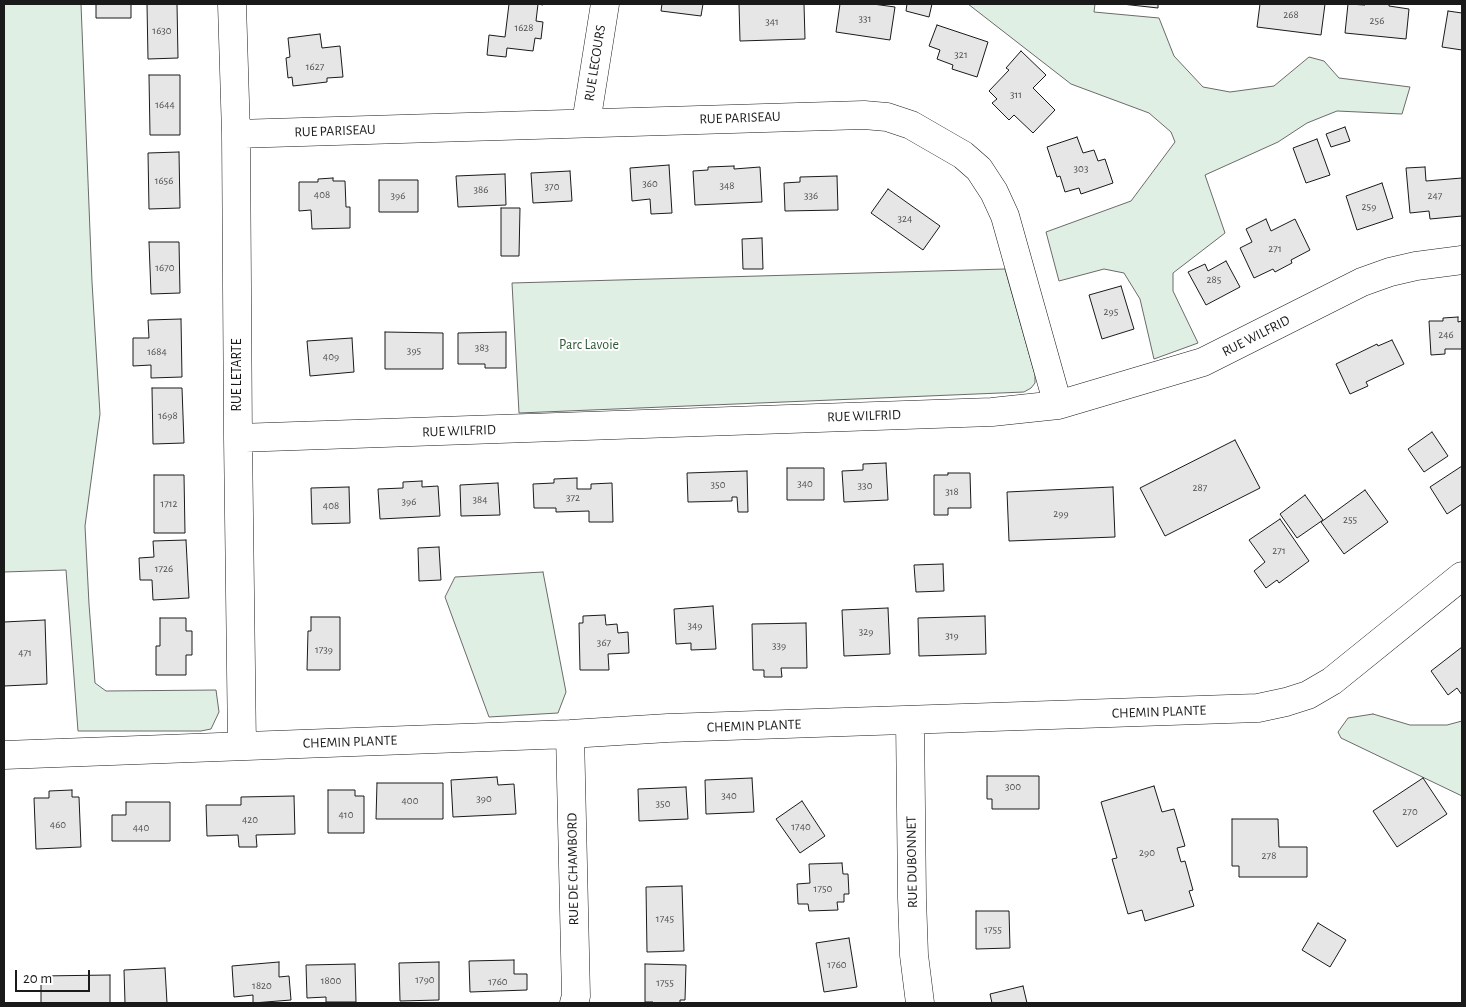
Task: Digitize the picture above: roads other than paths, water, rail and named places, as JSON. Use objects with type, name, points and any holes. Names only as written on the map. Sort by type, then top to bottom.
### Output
[{"type":"street","name":"RUE LETARTE","points":[[232,4],[236,134],[242,746]]},
{"type":"street","name":"RUE LECOURS","points":[[586,123],[605,4]]},
{"type":"street","name":"RUE PARISEAU","points":[[236,134],[864,114],[887,117],[911,125],[962,155],[979,169],[994,192],[1005,216],[1058,405]]},
{"type":"street","name":"RUE WILFRID","points":[[238,438],[992,412],[1058,405],[1203,362],[1362,282],[1390,272],[1416,266],[1462,260]]},
{"type":"street","name":"CHEMIN PLANTE","points":[[4,755],[570,734],[668,728],[1258,708],[1308,695],[1332,681],[1462,576]]},
{"type":"street","name":"RUE DUBONNET","points":[[910,720],[914,955],[920,1003]]},
{"type":"street","name":"RUE DE CHAMBORD","points":[[570,734],[576,996],[574,1003]]},
{"type":"park label","name":"Parc Lavoie","points":[[589,345]]}]
